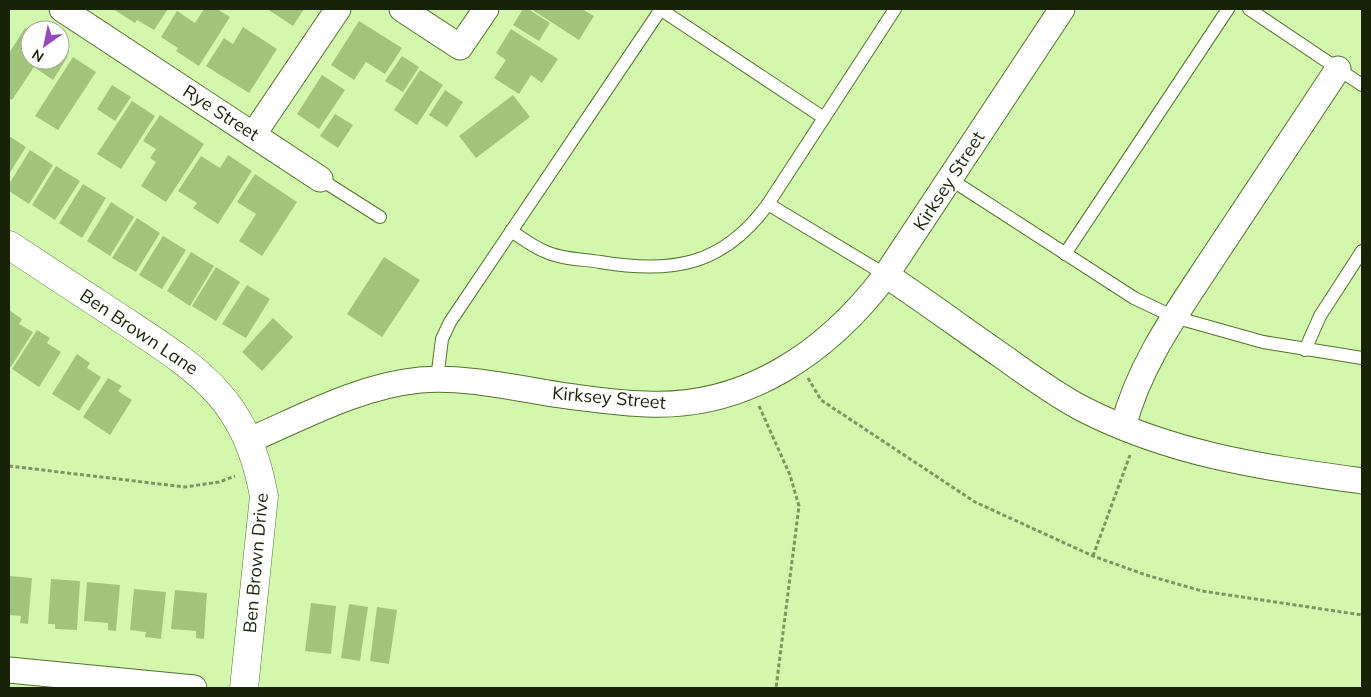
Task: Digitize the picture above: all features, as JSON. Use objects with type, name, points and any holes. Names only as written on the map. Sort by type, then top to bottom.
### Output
[{"type":"street","name":"Rye Street","points":[[62,9],[320,179]]},
{"type":"street","points":[[253,135],[338,9]]},
{"type":"street","points":[[402,9],[460,47],[486,9]]},
{"type":"street","name":"Kirksey Street","points":[[250,440],[355,394],[392,384],[437,380],[648,404],[679,403],[751,387],[812,352],[860,308],[886,275],[1062,9]]},
{"type":"street","points":[[1131,430],[1131,396],[1144,367],[1174,317],[1338,69]]},
{"type":"street","name":"Ben Brown Lane","points":[[9,244],[201,374],[237,416],[250,440]]},
{"type":"street","points":[[886,275],[1043,385],[1080,407],[1131,430],[1180,448],[1246,464],[1362,481]]},
{"type":"street","name":"Ben Brown Drive","points":[[244,688],[264,496],[259,467],[250,440]]},
{"type":"street","points":[[9,670],[108,684],[194,688]]},
{"type":"lane","points":[[437,380],[442,339],[450,322],[660,9],[824,118]]},
{"type":"lane","points":[[512,231],[546,252],[632,267],[671,266],[706,258],[725,247],[755,222],[768,204],[895,9]]},
{"type":"lane","points":[[1065,254],[1228,9]]},
{"type":"lane","points":[[1248,9],[1362,85]]},
{"type":"lane","name":"Rye Street","points":[[320,179],[380,217]]},
{"type":"lane","points":[[950,179],[1134,298],[1174,317],[1263,342],[1362,358]]},
{"type":"lane","points":[[768,204],[886,275]]},
{"type":"lane","points":[[1305,350],[1320,316],[1362,251]]},
{"type":"path","points":[[798,361],[820,400],[975,502],[1093,556],[1146,576],[1202,592],[1362,615]]},
{"type":"path","points":[[751,387],[790,475],[799,506],[776,688]]},
{"type":"path","points":[[1093,556],[1131,430]]},
{"type":"path","points":[[9,466],[184,487],[219,482],[259,467]]},
{"type":"building","points":[[113,9],[168,9],[154,30],[137,20],[135,23]]},
{"type":"building","points":[[204,9],[217,9],[230,17],[199,66],[176,51],[178,48],[161,37],[177,11],[195,23]]},
{"type":"building","points":[[270,9],[304,9],[293,26]]},
{"type":"building","points":[[523,9],[528,9],[550,23],[539,41],[513,25]]},
{"type":"building","points":[[531,9],[582,9],[594,16],[579,40]]},
{"type":"building","points":[[359,21],[402,48],[385,74],[366,62],[354,80],[331,65]]},
{"type":"building","points":[[243,27],[277,49],[249,93],[206,66],[224,38],[233,44]]},
{"type":"building","points":[[511,29],[558,59],[542,83],[531,75],[519,94],[494,78],[506,60],[496,53]]},
{"type":"building","points":[[20,36],[20,70],[32,70],[12,100],[9,98],[9,53]]},
{"type":"building","points":[[402,56],[419,67],[403,92],[385,81]]},
{"type":"building","points":[[73,57],[96,72],[58,130],[35,116],[65,70],[70,70],[70,62]]},
{"type":"building","points":[[38,70],[59,70],[53,80]]},
{"type":"building","points":[[420,70],[443,85],[417,125],[394,110]]},
{"type":"building","points":[[322,75],[345,90],[319,129],[297,114]]},
{"type":"building","points":[[112,85],[131,97],[115,121],[97,109]]},
{"type":"building","points":[[445,90],[463,102],[447,127],[429,115]]},
{"type":"building","points":[[513,95],[530,117],[476,158],[459,136]]},
{"type":"building","points":[[132,101],[155,116],[121,169],[97,154]]},
{"type":"building","points":[[335,114],[353,125],[338,148],[320,136]]},
{"type":"building","points":[[160,115],[204,144],[166,202],[141,186],[156,162],[150,158],[156,149],[143,141]]},
{"type":"building","points":[[9,136],[26,147],[9,174]]},
{"type":"building","points":[[30,150],[53,165],[29,204],[9,191],[9,184]]},
{"type":"building","points":[[228,155],[252,171],[218,224],[193,208],[197,203],[178,191],[201,156],[220,168]]},
{"type":"building","points":[[56,166],[80,181],[55,220],[32,205]]},
{"type":"building","points":[[255,174],[297,202],[262,256],[239,241],[256,214],[237,202]]},
{"type":"building","points":[[83,184],[106,198],[82,238],[59,223]]},
{"type":"building","points":[[111,202],[134,217],[110,256],[87,241]]},
{"type":"building","points":[[137,218],[160,233],[136,272],[112,258]]},
{"type":"building","points":[[163,236],[186,250],[162,289],[139,275]]},
{"type":"building","points":[[191,252],[214,266],[190,306],[167,291]]},
{"type":"building","points":[[384,257],[420,280],[382,337],[347,314]]},
{"type":"building","points":[[216,267],[240,282],[216,321],[192,306]]},
{"type":"building","points":[[247,285],[270,299],[246,338],[222,324]]},
{"type":"building","points":[[9,310],[22,319],[19,324],[33,332],[11,367],[9,366]]},
{"type":"building","points":[[273,318],[293,337],[262,371],[242,352]]},
{"type":"building","points":[[37,330],[50,338],[47,343],[61,352],[39,387],[12,369]]},
{"type":"building","points":[[77,354],[90,363],[87,368],[101,377],[79,411],[52,394]]},
{"type":"building","points":[[108,378],[122,386],[118,391],[132,400],[110,435],[83,417]]},
{"type":"building","points":[[9,576],[32,578],[28,624],[20,623],[21,616],[9,615]]},
{"type":"building","points":[[51,579],[80,581],[77,630],[55,629],[55,624],[48,624]]},
{"type":"building","points":[[87,582],[120,585],[116,631],[108,630],[108,623],[84,621]]},
{"type":"building","points":[[134,589],[166,592],[161,639],[145,637],[146,632],[130,630]]},
{"type":"building","points":[[175,590],[207,593],[204,639],[196,638],[196,631],[171,629]]},
{"type":"building","points":[[311,603],[336,606],[331,654],[305,651]]},
{"type":"building","points":[[349,604],[368,607],[360,661],[341,658]]},
{"type":"building","points":[[377,607],[397,610],[389,664],[370,661]]}]
